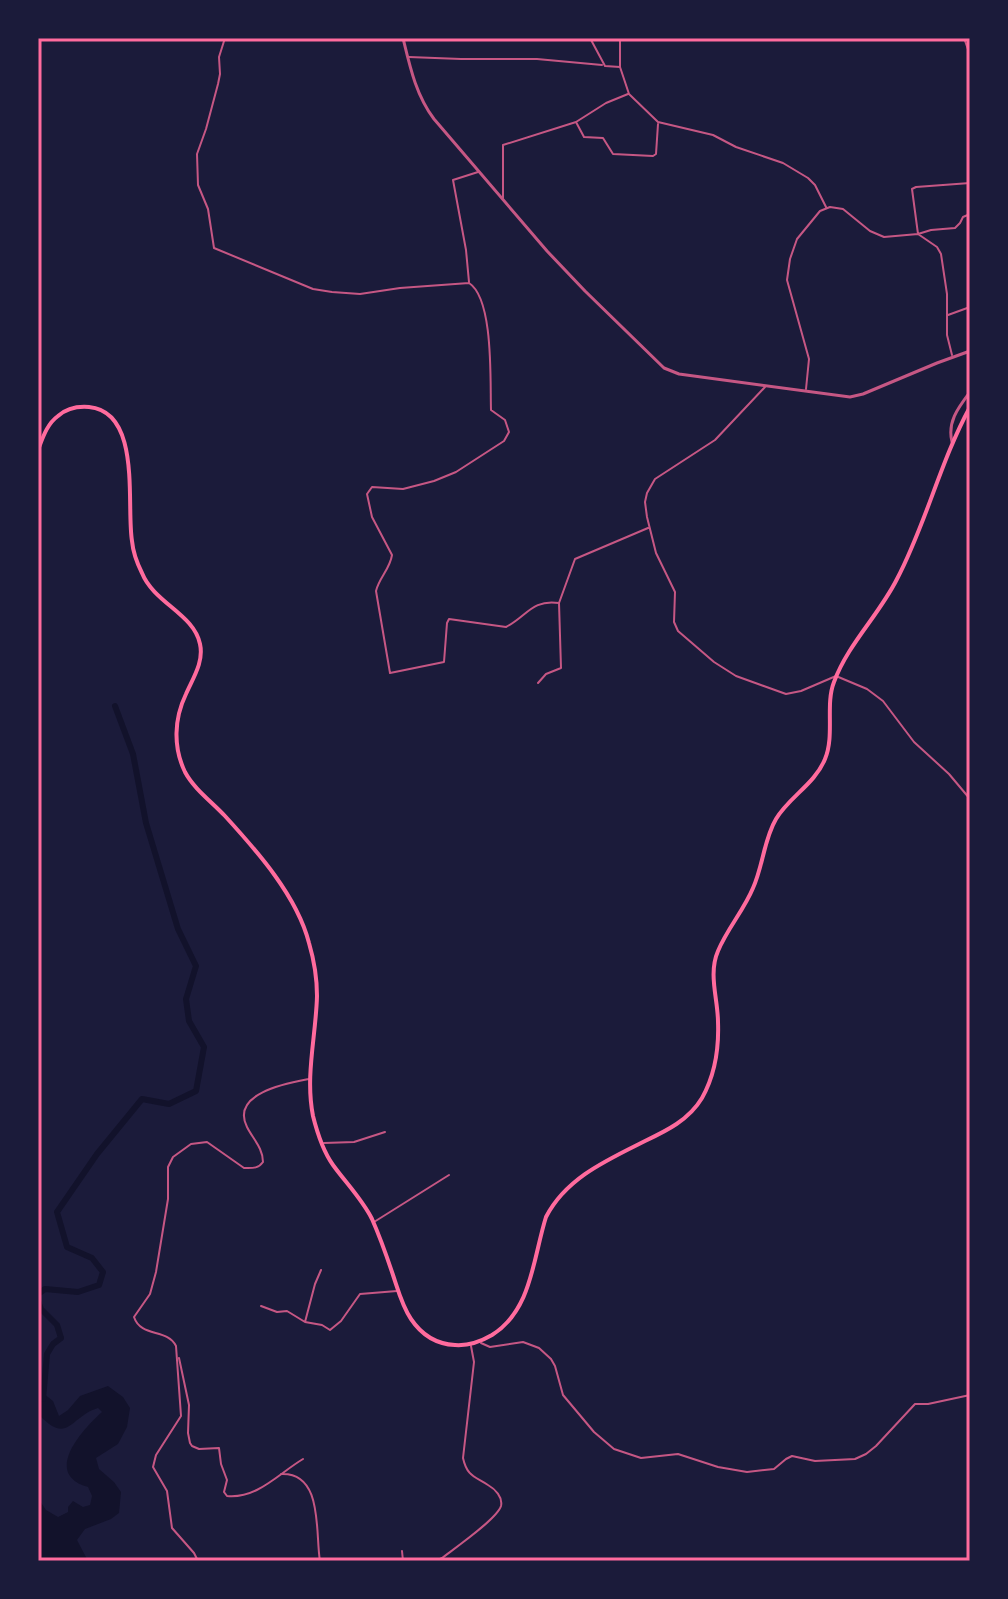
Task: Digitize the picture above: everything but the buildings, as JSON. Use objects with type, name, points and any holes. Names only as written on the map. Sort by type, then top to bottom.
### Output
[{"type":"main road","points":[[38,450],[54,419],[77,406],[103,411],[122,433],[129,475],[131,541],[138,563],[153,592],[190,624],[201,646],[201,658],[183,699],[176,732],[177,747],[186,773],[278,881],[297,910],[309,941],[317,993],[309,1079],[314,1119],[323,1144],[333,1165],[364,1204],[409,1315],[431,1339],[444,1344],[470,1344],[480,1342],[511,1320],[524,1299],[546,1217],[568,1187],[603,1163],[675,1125],[701,1100],[715,1066],[718,1044],[719,1020],[713,966],[717,953],[752,891],[774,822],[818,773],[824,762],[830,735],[832,684],[901,572],[921,529],[952,443],[970,407]]},
{"type":"street","points":[[225,38],[219,57],[218,84],[197,154],[198,185],[208,209],[214,248],[323,291],[360,294],[469,283],[478,292],[486,317],[491,410],[505,420],[509,432],[506,438],[446,477],[403,489],[372,487],[368,490],[372,517],[392,555],[376,591],[390,673],[444,662],[449,619],[506,627],[537,605],[559,603]]},
{"type":"street","points":[[403,38],[416,85],[427,109],[570,275],[660,366],[679,374],[842,397],[858,395],[970,351]]},
{"type":"street","points":[[590,38],[605,66]]},
{"type":"street","points":[[620,38],[620,67],[629,94],[658,122],[713,135],[736,147],[783,163],[815,185],[826,207]]},
{"type":"street","points":[[964,38],[970,55]]},
{"type":"street","points":[[408,57],[537,59],[620,67]]},
{"type":"street","points":[[503,198],[503,145],[576,122],[606,103],[629,94]]},
{"type":"street","points":[[576,122],[584,137],[603,138],[613,154],[643,156],[656,154],[658,122]]},
{"type":"street","points":[[469,283],[453,180],[480,172]]},
{"type":"street","points":[[953,357],[947,339],[947,294],[941,254],[937,247],[918,234],[912,192],[913,187],[970,183]]},
{"type":"street","points":[[806,391],[809,359],[787,280],[797,239],[820,211],[834,206],[843,209],[870,231],[884,237],[955,228],[963,217],[970,214]]},
{"type":"street","points":[[947,315],[970,307]]},
{"type":"street","points":[[767,385],[715,440],[651,484],[645,502],[649,528],[656,553],[675,592],[674,622],[678,631],[697,649],[736,676],[786,694],[836,676],[867,689],[883,701],[914,742],[949,774],[970,799]]},
{"type":"street","points":[[952,443],[950,425],[970,392]]},
{"type":"street","points":[[538,683],[546,674],[561,668],[559,603],[577,556],[649,528]]},
{"type":"street","points":[[303,1459],[252,1493],[225,1495],[227,1480],[219,1448],[196,1448],[189,1440],[189,1405],[172,1339],[142,1329],[134,1317],[153,1288],[159,1263],[170,1162],[186,1147],[202,1142],[211,1144],[244,1168],[261,1166],[262,1153],[244,1120],[246,1107],[254,1097],[267,1090],[309,1079]]},
{"type":"street","points":[[323,1144],[354,1142],[385,1132]]},
{"type":"street","points":[[373,1222],[449,1175]]},
{"type":"street","points":[[305,1322],[321,1270]]},
{"type":"street","points":[[261,1306],[277,1312],[287,1311],[305,1322],[331,1330],[360,1294],[398,1291]]},
{"type":"street","points":[[480,1342],[486,1347],[523,1342],[539,1348],[555,1366],[563,1395],[594,1432],[614,1449],[641,1458],[678,1454],[741,1472],[774,1469],[792,1456],[815,1461],[862,1457],[915,1404],[970,1395]]},
{"type":"street","points":[[436,1561],[443,1559],[483,1526],[501,1505],[494,1489],[467,1472],[463,1458],[474,1362],[470,1344]]},
{"type":"street","points":[[177,1353],[181,1416],[154,1458],[153,1467],[167,1491],[172,1528],[198,1561]]},
{"type":"street","points":[[280,1474],[297,1477],[312,1495],[320,1561]]},
{"type":"street","points":[[402,1551],[403,1561]]},
{"type":"shaded area","points":[[108,1386],[123,1397],[130,1408],[127,1427],[118,1444],[96,1458],[99,1469],[121,1492],[119,1513],[85,1529],[77,1540],[88,1561],[38,1561],[38,1498],[46,1510],[58,1517],[68,1512],[73,1501],[83,1507],[90,1505],[92,1496],[88,1487],[75,1481],[68,1472],[67,1462],[77,1440],[102,1412],[98,1408],[63,1429],[56,1428],[38,1414],[38,1394],[43,1393],[53,1401],[59,1416],[80,1396]]},
{"type":"waterway","points":[[38,1294],[45,1289],[78,1292],[99,1285],[103,1272],[92,1258],[67,1247],[57,1212],[97,1154],[142,1099],[169,1104],[196,1091],[204,1047],[189,1021],[186,999],[196,966],[178,929],[146,823],[133,754],[115,706]]},
{"type":"waterway","points":[[38,1301],[41,1309],[57,1325],[61,1338],[47,1354],[43,1399]]}]
